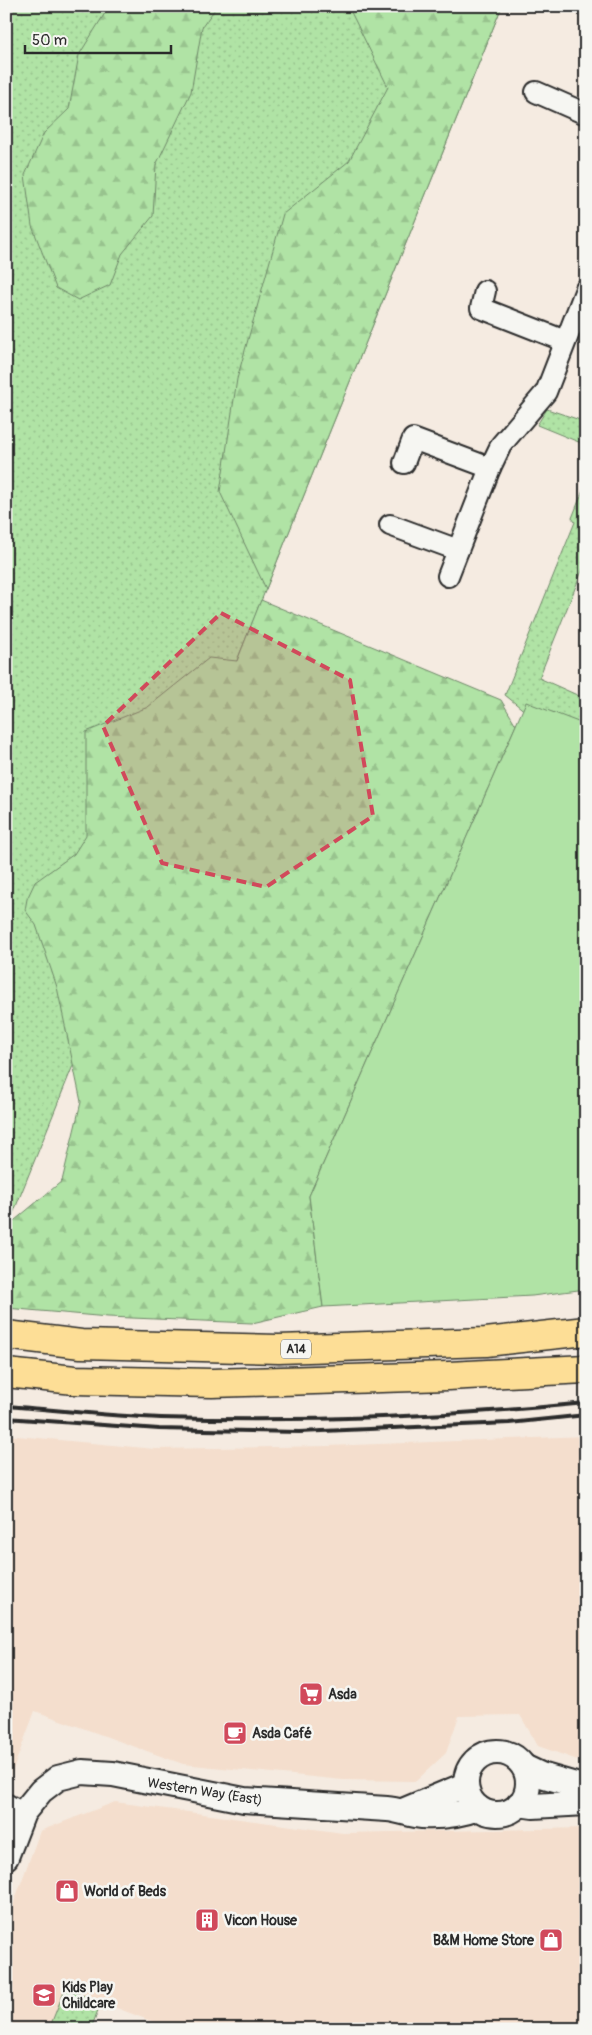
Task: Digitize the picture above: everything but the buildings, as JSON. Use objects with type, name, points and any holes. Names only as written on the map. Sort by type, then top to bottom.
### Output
[{"type":"highway","name":"A14","points":[[6,1336],[81,1344],[279,1349],[486,1342],[586,1330]]},
{"type":"highway","points":[[6,1373],[75,1380],[212,1384],[586,1369]]},
{"type":"street","points":[[536,92],[586,114]]},
{"type":"street","points":[[448,576],[490,468],[501,445],[546,392],[586,289]]},
{"type":"street","points":[[485,292],[481,308],[566,341]]},
{"type":"street","points":[[404,463],[413,440],[490,468]]},
{"type":"street","points":[[390,524],[458,550]]},
{"type":"street","points":[[524,1767],[528,1786],[520,1804],[501,1814],[491,1814],[478,1808],[472,1801],[465,1785],[466,1774],[471,1764],[478,1757],[489,1752],[511,1755],[524,1767],[541,1775],[586,1788]]},
{"type":"street","name":"Western Way (East)","points":[[6,1857],[15,1809],[58,1778],[82,1772],[113,1774],[244,1800],[404,1811],[421,1816],[459,1815],[478,1808]]},
{"type":"street","name":"Western Way (East)","points":[[404,1811],[465,1785]]},
{"type":"street","points":[[520,1804],[534,1806],[586,1803]]},
{"type":"highlighted area","points":[[221,613],[350,680],[373,816],[266,887],[162,863],[103,726]]},
{"type":"shaded area","points":[[6,1435],[155,1449],[327,1446],[586,1436],[586,1763],[538,1746],[520,1715],[459,1716],[446,1753],[416,1781],[343,1780],[183,1764],[35,1711],[6,1788]]},
{"type":"shaded area","points":[[115,1802],[343,1833],[586,1828],[586,2029],[172,2029],[101,2002],[91,2029],[6,2029],[6,1924],[40,1831]]},
{"type":"green space","points":[[6,6],[502,6],[6,1231]]},
{"type":"green space","points":[[113,6],[217,6],[202,27],[191,92],[156,165],[153,216],[122,254],[110,285],[78,300],[56,288],[32,226],[25,175],[44,133],[69,109],[79,55],[105,13]]},
{"type":"green space","points":[[348,6],[502,6],[266,589],[220,492],[237,379],[283,214],[349,161],[388,87]]},
{"type":"green space","points":[[547,409],[586,422],[586,445],[537,425]]},
{"type":"green space","points":[[586,483],[586,561],[539,678],[586,699],[586,734],[526,712],[505,695],[575,522],[572,518]]},
{"type":"green space","points":[[261,600],[501,700],[516,725],[309,1196],[323,1307],[252,1323],[108,1317],[6,1308],[6,1231],[9,1225],[62,1181],[81,1102],[57,987],[36,925],[25,910],[27,899],[35,882],[74,854],[86,835],[86,732],[148,707],[209,658],[237,661]]},
{"type":"green space","points":[[526,702],[586,725],[586,1289],[532,1296],[323,1307],[309,1196]]},
{"type":"green space","points":[[65,1989],[101,2002],[91,2029],[49,2029]]},
{"type":"railway","points":[[6,1406],[161,1418],[321,1419],[480,1412],[586,1403]]},
{"type":"railway","points":[[6,1418],[159,1429],[299,1432],[509,1423],[586,1415]]},
{"type":"place","name":"Asda","points":[[311,1694]]},
{"type":"place","name":"Asda Café","points":[[235,1733]]},
{"type":"place","name":"World of Beds","points":[[67,1891]]},
{"type":"place","name":"Vicon House","points":[[207,1920]]},
{"type":"place","name":"B&M Home Store","points":[[551,1940]]},
{"type":"place","name":"Kids Play Childcare","points":[[44,1995]]}]
